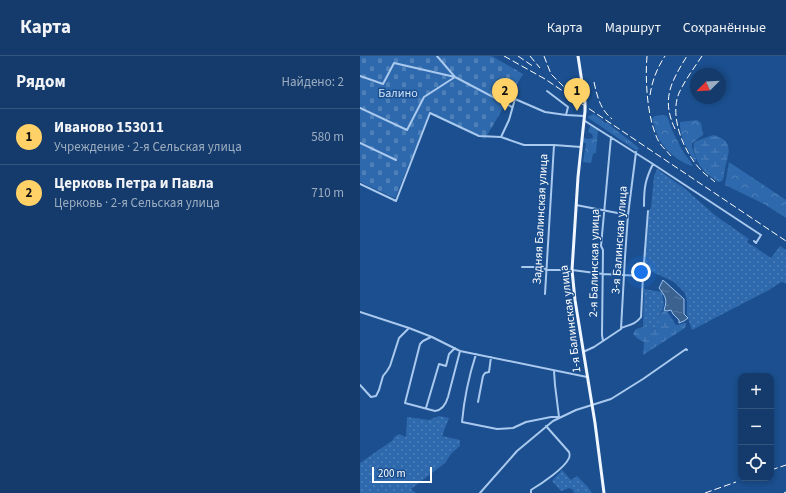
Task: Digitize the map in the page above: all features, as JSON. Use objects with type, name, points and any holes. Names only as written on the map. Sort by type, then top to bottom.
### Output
[{"type":"main road","name":"1-я Балинская улица","points":[[578,56],[585,102],[572,270],[587,377]]},
{"type":"main road","points":[[587,377],[604,493]]},
{"type":"street","points":[[437,56],[455,76]]},
{"type":"street","points":[[360,76],[383,84],[394,63],[455,76],[512,107]]},
{"type":"street","points":[[360,108],[407,130],[424,98],[455,76]]},
{"type":"street","points":[[547,91],[568,107],[566,115]]},
{"type":"street","points":[[501,137],[509,120],[515,99],[545,112],[584,116]]},
{"type":"street","points":[[360,184],[396,201],[430,112],[479,136],[501,137],[524,146],[554,145],[581,147]]},
{"type":"street","points":[[584,120],[636,152],[761,235],[756,242],[754,241]]},
{"type":"street","name":"2-я Балинская улица","points":[[603,341],[603,250],[601,246],[611,137]]},
{"type":"street","points":[[360,143],[396,160]]},
{"type":"street","name":"Задняя Балинская улица","points":[[545,294],[554,145]]},
{"type":"street","name":"3-я Балинская улица","points":[[621,329],[628,215],[636,152]]},
{"type":"street","points":[[644,206],[644,191],[648,174],[654,164]]},
{"type":"street","points":[[576,205],[628,215]]},
{"type":"street","points":[[583,352],[594,347],[621,329],[631,326],[641,318],[648,212]]},
{"type":"street","points":[[522,267],[543,268],[546,270],[572,270],[603,274],[643,276]]},
{"type":"street","name":"1-я Балинская улица","points":[[360,312],[409,328],[432,337],[460,351],[587,377]]},
{"type":"street","points":[[360,385],[371,397],[376,396],[383,376],[390,366],[399,338],[409,328]]},
{"type":"street","points":[[432,337],[420,344],[405,403],[435,411],[443,406],[446,402],[460,351]]},
{"type":"street","points":[[426,408],[439,364],[446,366],[449,354],[454,348]]},
{"type":"street","points":[[480,493],[517,451],[553,421],[559,417],[611,399],[686,348],[687,350]]},
{"type":"street","points":[[476,354],[470,372],[462,422],[502,430],[513,428],[526,422],[559,417]]},
{"type":"street","points":[[478,402],[485,373],[489,372],[491,357]]},
{"type":"street","points":[[554,370],[559,417]]},
{"type":"street","points":[[531,493],[531,490],[555,473],[569,459],[570,455],[546,426]]},
{"type":"green space","name":"Балино","points":[[360,56],[492,56],[523,74],[485,139],[430,113],[395,198],[360,182]]},
{"type":"green space","points":[[594,114],[603,122],[608,122],[639,148],[637,151],[587,117]]},
{"type":"green space","points":[[662,115],[667,116],[683,152],[693,166],[688,165],[674,156],[665,148],[659,139],[652,118]]},
{"type":"green space","points":[[697,120],[701,123],[703,135],[692,143],[696,161],[684,142],[680,122]]},
{"type":"green space","points":[[590,126],[593,126],[598,130],[596,153],[593,154],[591,163],[583,162],[586,143],[583,143],[583,138],[593,138],[592,134],[588,132]]},
{"type":"green space","points":[[713,135],[726,142],[729,152],[724,177],[722,181],[719,182],[707,174],[702,168],[695,155],[694,148],[694,142]]},
{"type":"green space","points":[[729,162],[786,200],[786,218],[764,204],[725,185]]},
{"type":"green space","points":[[657,169],[684,188],[716,216],[749,239],[747,242],[771,258],[780,246],[786,250],[786,283],[781,282],[769,290],[692,330],[687,315],[685,293],[674,282],[644,268],[649,211],[651,208],[654,176]]},
{"type":"green space","points":[[644,289],[662,292],[664,305],[659,317],[658,329],[643,327]]},
{"type":"green space","points":[[664,310],[669,314],[676,325],[686,323],[685,328],[643,355],[644,342],[633,334],[636,329],[643,327],[658,329],[659,316]]},
{"type":"green space","points":[[439,416],[449,418],[442,436],[460,440],[460,446],[451,454],[445,463],[411,489],[416,493],[360,493],[360,463],[393,440],[394,437],[399,434],[406,437],[407,417],[429,420]]},
{"type":"green space","points":[[562,470],[571,480],[577,476],[592,493],[574,493],[573,490],[569,488],[561,491],[552,481]]},
{"type":"water","points":[[663,280],[684,299],[684,314],[688,318],[684,321],[679,323],[679,320],[671,310],[664,310],[666,303],[665,298],[659,288]]},
{"type":"railway","points":[[504,56],[545,79],[786,241]]},
{"type":"railway","points":[[518,56],[534,67]]},
{"type":"railway","points":[[530,56],[540,68]]},
{"type":"railway","points":[[544,56],[551,74],[564,87]]},
{"type":"railway","points":[[647,56],[646,76],[649,111],[659,142],[671,156]]},
{"type":"railway","points":[[650,95],[655,75],[665,56]]},
{"type":"railway","points":[[675,129],[671,118],[668,100],[672,83],[687,56]]},
{"type":"railway","points":[[702,56],[679,93],[676,103],[677,123],[689,154],[703,172],[715,182]]},
{"type":"railway","points":[[594,82],[602,107],[612,119]]},
{"type":"railway","points":[[774,469],[786,465]]},
{"type":"railway","points":[[705,493],[736,482]]},
{"type":"place","name":"Церковь Петра и Павла","points":[[505,111]]},
{"type":"place","name":"Иваново 153011","points":[[577,111]]}]
